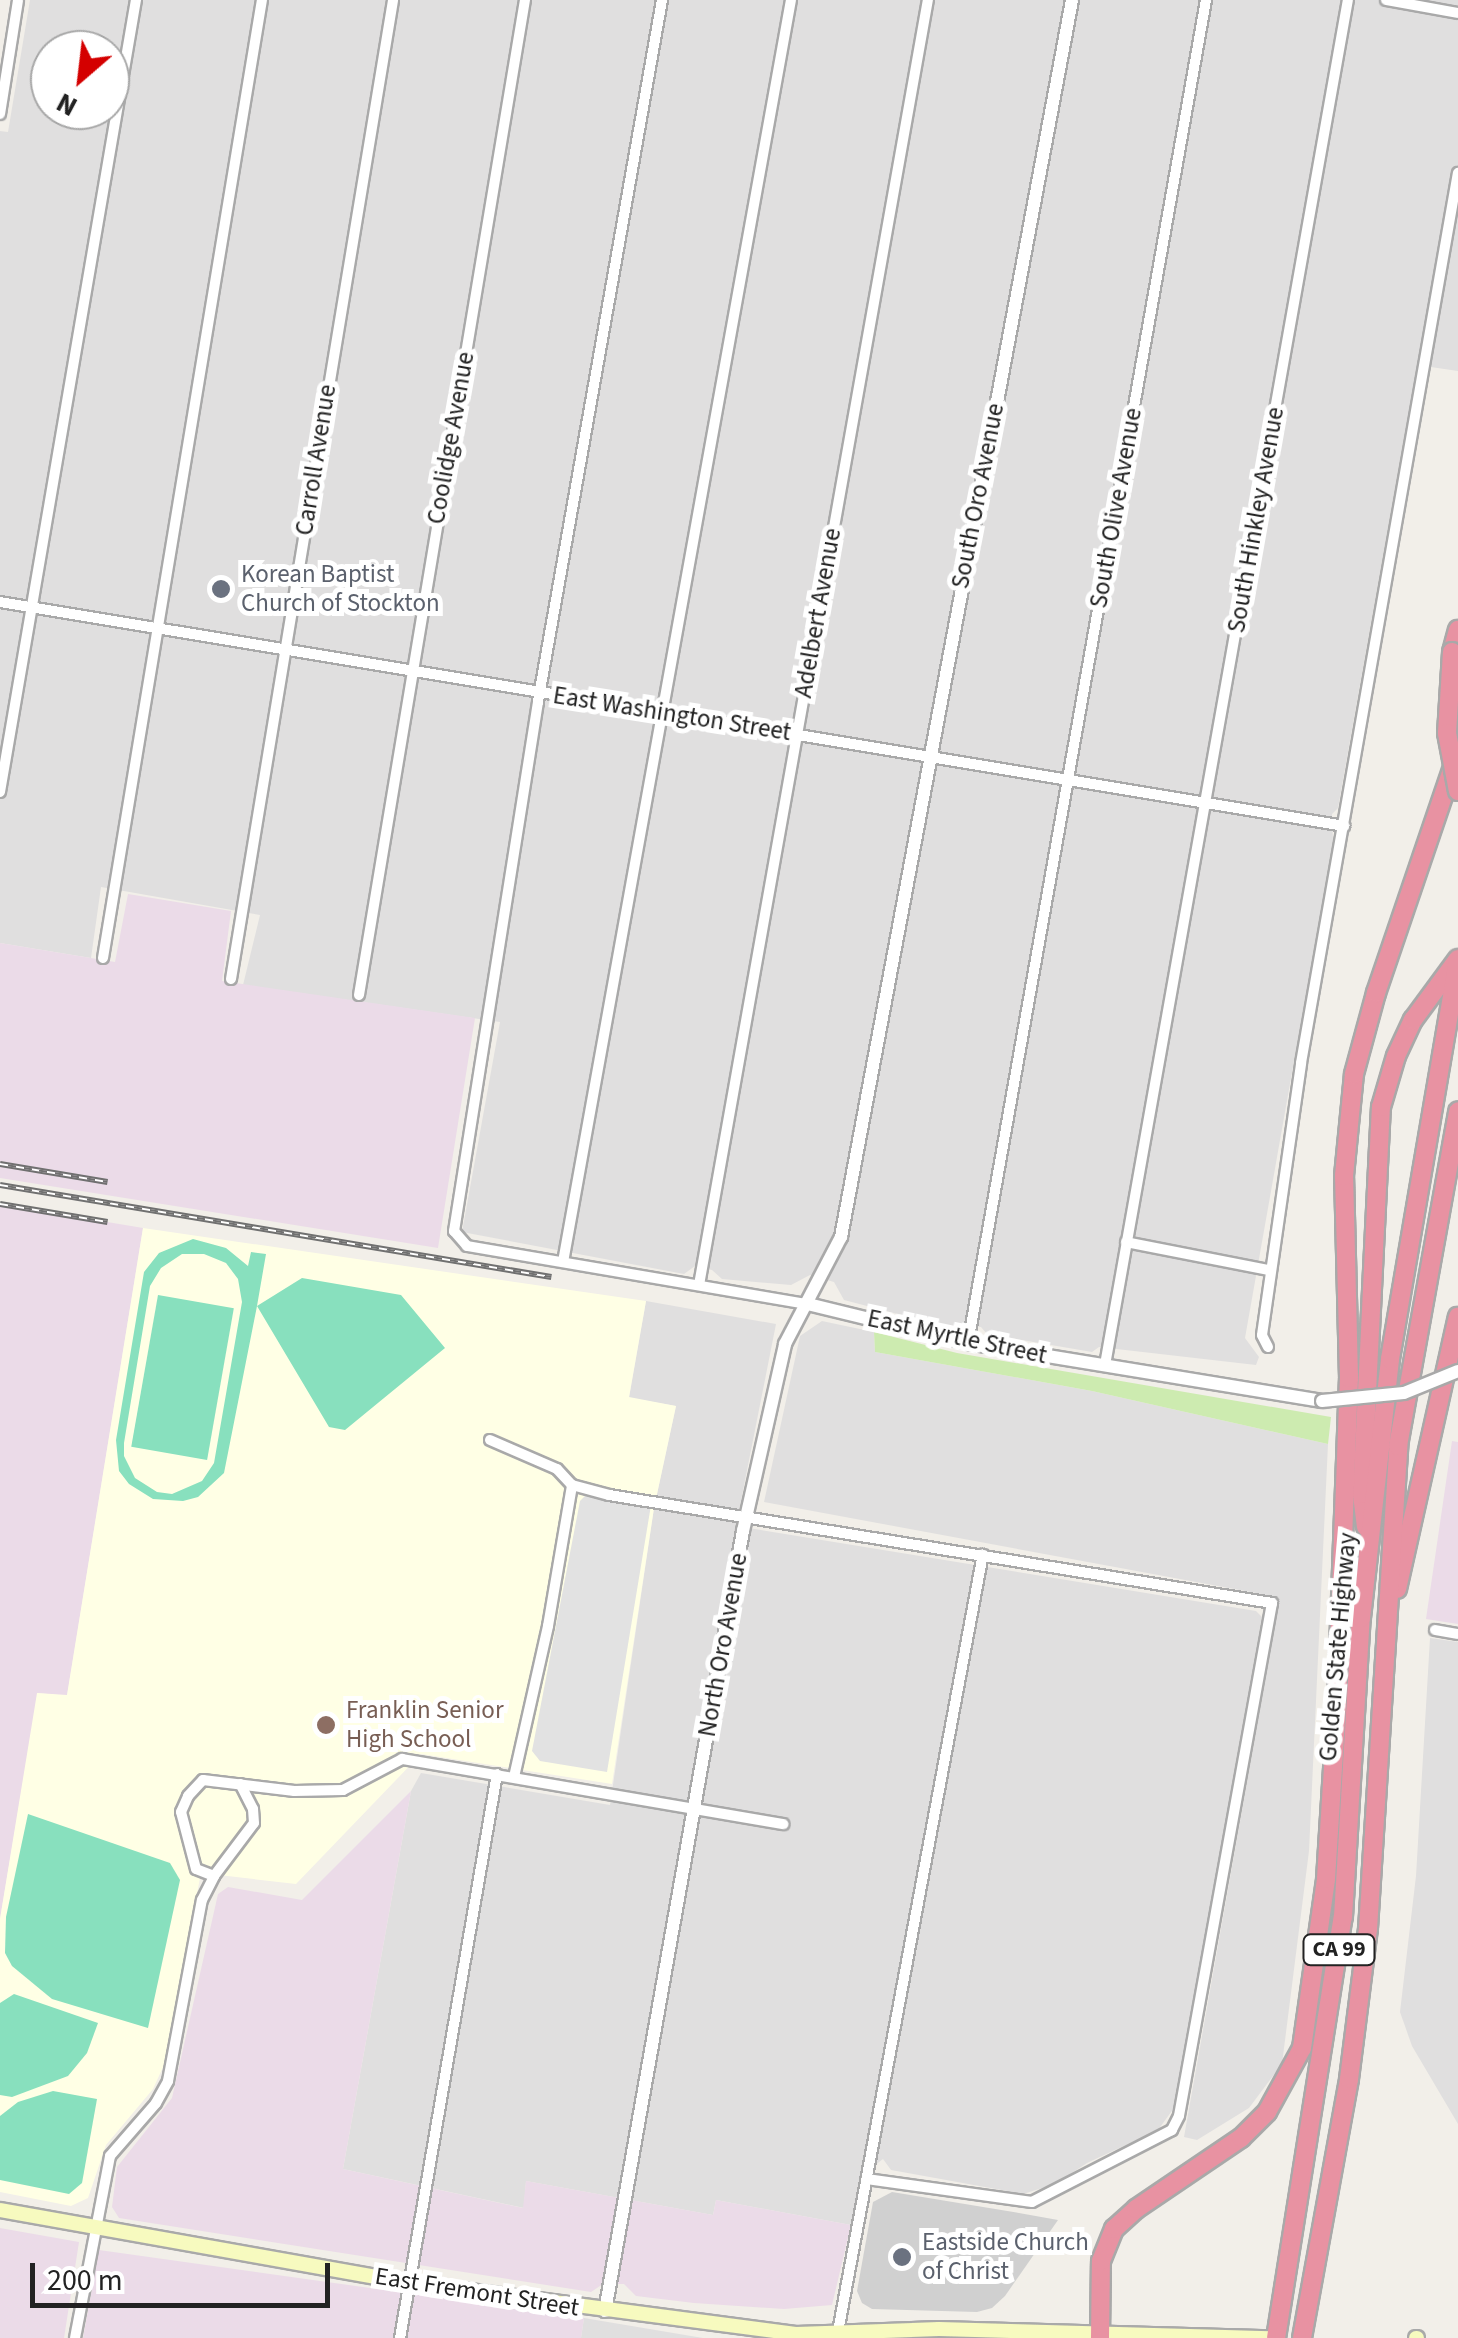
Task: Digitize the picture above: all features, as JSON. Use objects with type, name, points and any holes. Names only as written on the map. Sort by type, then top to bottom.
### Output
[{"type":"highway","points":[[1458,630],[1446,709],[1458,791]]},
{"type":"highway","points":[[1101,2337],[1101,2261],[1114,2229],[1136,2209],[1241,2138],[1267,2112],[1302,2048],[1326,1879],[1337,1704],[1350,1378],[1344,1176],[1354,1074],[1376,993],[1458,751]]},
{"type":"highway","points":[[1369,1559],[1362,1494],[1377,1141],[1390,1075],[1412,1020],[1458,960]]},
{"type":"highway","name":"Golden State Highway","points":[[1273,2338],[1343,1917],[1369,1559],[1390,1358],[1458,960]]},
{"type":"highway","name":"Golden State Highway","points":[[1302,2338],[1349,2079],[1368,1929],[1398,1446],[1458,1111]]},
{"type":"highway","points":[[1387,1633],[1458,1317]]},
{"type":"highway","points":[[1310,2287],[1312,2338]]},
{"type":"main road","name":"East Fremont Street","points":[[0,2210],[410,2284],[796,2334],[841,2336],[856,2329],[939,2328],[1101,2337],[1273,2338]]},
{"type":"street","points":[[0,114],[18,0]]},
{"type":"street","points":[[0,792],[136,0]]},
{"type":"street","points":[[104,958],[262,0]]},
{"type":"street","name":"Carroll Avenue","points":[[230,979],[393,0]]},
{"type":"street","name":"Coolidge Avenue","points":[[359,995],[525,0]]},
{"type":"street","points":[[540,692],[662,0]]},
{"type":"street","points":[[564,1262],[791,0]]},
{"type":"street","name":"Adelbert Avenue","points":[[699,1285],[928,0]]},
{"type":"street","name":"South Oro Avenue","points":[[887,992],[1072,0]]},
{"type":"street","name":"South Olive Avenue","points":[[968,1343],[1206,0]]},
{"type":"street","name":"South Hinkley Avenue","points":[[1106,1365],[1348,0]]},
{"type":"street","points":[[1386,0],[1458,13]]},
{"type":"street","points":[[1268,1347],[1262,1334],[1300,1063],[1458,173]]},
{"type":"street","name":"East Washington Street","points":[[0,602],[1344,826]]},
{"type":"street","name":"East Myrtle Street","points":[[540,692],[454,1226],[456,1238],[468,1246],[808,1304],[968,1343],[1322,1401],[1404,1393],[1458,1371]]},
{"type":"street","name":"North Oro Avenue","points":[[605,2311],[747,1516],[786,1344],[841,1237],[887,992]]},
{"type":"street","points":[[1126,1242],[1270,1270]]},
{"type":"street","points":[[490,1440],[557,1468],[572,1485],[621,1497],[1272,1604],[1179,2116],[1172,2130],[1032,2202],[866,2179]]},
{"type":"street","points":[[514,1776],[548,1626],[572,1485]]},
{"type":"street","points":[[841,2336],[866,2179],[983,1554]]},
{"type":"street","points":[[1436,1630],[1458,1634]]},
{"type":"street","points":[[202,1900],[182,1812],[188,1796],[202,1780],[294,1792],[343,1790],[402,1759],[783,1824]]},
{"type":"street","points":[[400,2338],[497,1774]]},
{"type":"street","points":[[75,2338],[110,2156],[156,2102],[168,2081],[202,1900],[214,1876],[254,1823],[253,1808],[240,1784]]},
{"type":"street","points":[[196,1869],[214,1876]]},
{"type":"shaded area","points":[[30,0],[1458,0],[1458,371],[1417,365],[1338,808],[1332,814],[1333,841],[1245,1338],[1259,1357],[1256,1365],[1099,1347],[1092,1352],[987,1334],[981,1327],[962,1324],[955,1329],[844,1300],[834,1282],[810,1275],[791,1285],[722,1279],[712,1270],[695,1266],[684,1274],[462,1232],[500,1022],[243,985],[260,915],[101,887],[91,958],[0,943],[0,131],[8,132]]},
{"type":"shaded area","points":[[128,894],[231,911],[222,981],[475,1018],[438,1248],[0,1178],[0,943],[115,962]]},
{"type":"shaded area","points":[[0,1204],[143,1228],[67,1696],[38,1693],[0,1919]]},
{"type":"shaded area","name":"Franklin Senior High School","points":[[143,1228],[646,1301],[629,1397],[676,1406],[654,1508],[612,1784],[421,1754],[296,1884],[201,1873],[164,2065],[153,2089],[106,2145],[88,2198],[71,2206],[0,2192],[0,1919],[37,1693],[67,1695]]},
{"type":"shaded area","points":[[646,1301],[776,1324],[736,1526],[1256,1611],[1262,1617],[1174,2108],[1158,2130],[1087,2163],[1055,2184],[1023,2194],[891,2170],[883,2159],[862,2175],[851,2225],[716,2200],[713,2215],[526,2181],[524,2208],[343,2169],[411,1791],[421,1773],[610,1805],[654,1508],[676,1406],[629,1398]]},
{"type":"shaded area","points":[[822,1321],[874,1332],[875,1352],[1092,1391],[1328,1444],[1309,1851],[1282,2064],[1249,2108],[1197,2140],[1184,2137],[1279,1602],[1272,1596],[764,1502],[800,1336]]},
{"type":"shaded area","points":[[1452,1441],[1458,1442],[1458,1624],[1426,1619]]},
{"type":"shaded area","points":[[587,1494],[651,1505],[607,1772],[540,1761],[532,1751],[580,1501]]},
{"type":"shaded area","points":[[1430,1638],[1458,1642],[1458,2124],[1412,2046],[1400,2012],[1416,1876]]},
{"type":"shaded area","points":[[411,1791],[343,2169],[523,2208],[526,2181],[713,2215],[716,2200],[851,2225],[832,2305],[784,2309],[694,2303],[636,2296],[624,2284],[603,2284],[591,2292],[119,2218],[112,2207],[117,2167],[172,2098],[218,1894],[228,1887],[302,1900]]},
{"type":"shaded area","points":[[892,2192],[1058,2220],[1005,2296],[992,2308],[977,2312],[872,2309],[862,2303],[857,2291],[873,2202]]},
{"type":"shaded area","points":[[0,2228],[79,2242],[64,2338],[0,2338]]},
{"type":"shaded area","points":[[99,2250],[584,2318],[581,2338],[83,2338]]},
{"type":"shaded area","points":[[584,2318],[703,2338],[581,2338]]},
{"type":"green space","points":[[193,1239],[226,1248],[248,1266],[251,1252],[266,1254],[224,1473],[198,1497],[183,1501],[153,1499],[129,1484],[119,1471],[116,1440],[144,1272],[159,1253]],"holes":[[[182,1254],[204,1254],[226,1263],[238,1279],[242,1302],[214,1463],[202,1481],[172,1494],[157,1492],[135,1478],[124,1456],[150,1286],[161,1268]]]},
{"type":"green space","points":[[302,1278],[401,1295],[445,1348],[345,1430],[329,1427],[257,1306]]},
{"type":"green space","points":[[158,1295],[234,1308],[207,1460],[131,1447]]},
{"type":"green space","points":[[874,1332],[957,1353],[1331,1417],[1328,1444],[1092,1391],[875,1352]]},
{"type":"green space","points":[[28,1814],[170,1863],[180,1880],[148,2028],[52,1999],[12,1966],[5,1953],[6,1917]]},
{"type":"green space","points":[[14,1994],[98,2023],[87,2053],[68,2076],[12,2097],[0,2095],[0,2003]]},
{"type":"green space","points":[[53,2091],[97,2099],[82,2183],[69,2194],[0,2180],[0,2116],[18,2102]]},
{"type":"railway","points":[[0,1164],[107,1182]]},
{"type":"railway","points":[[0,1185],[551,1277]]},
{"type":"railway","points":[[0,1204],[108,1222]]},
{"type":"place","name":"Korean Baptist Church of Stockton","points":[[221,589]]},
{"type":"place","name":"Franklin Senior High School","points":[[326,1725]]},
{"type":"place","name":"Eastside Church of Christ","points":[[902,2257]]}]
